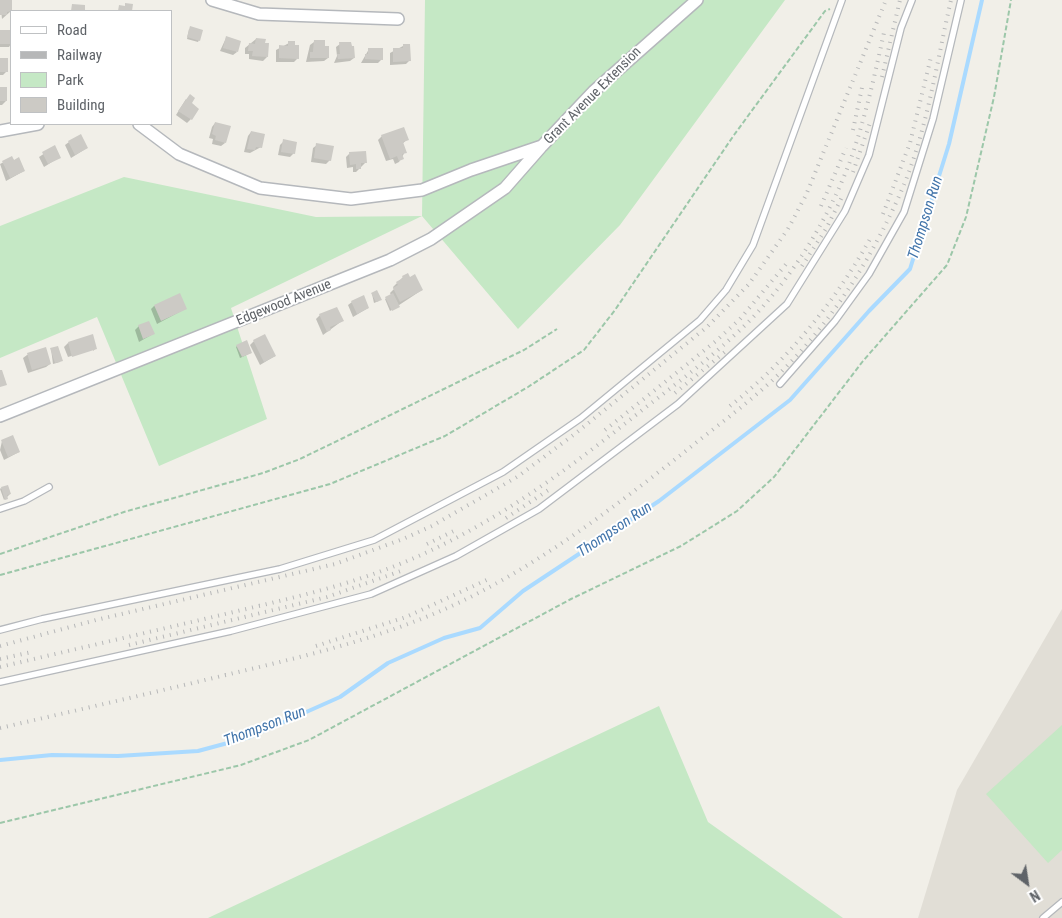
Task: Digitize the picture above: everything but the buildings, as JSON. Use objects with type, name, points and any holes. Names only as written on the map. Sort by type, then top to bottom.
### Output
[{"type":"street","points":[[212,0],[259,14],[398,19]]},
{"type":"street","name":"Grant Avenue Extension","points":[[140,125],[179,154],[260,188],[352,200],[422,190],[471,170],[542,146],[594,91],[697,0]]},
{"type":"street","points":[[0,131],[33,125]]},
{"type":"street","name":"Edgewood Avenue","points":[[0,416],[390,260],[431,239],[505,188],[542,146]]},
{"type":"lane","points":[[0,682],[231,631],[371,594],[456,556],[547,503],[678,404],[788,304],[845,211],[869,155],[901,28],[912,0]]},
{"type":"lane","points":[[780,384],[835,322],[869,274],[904,212],[933,119],[961,0]]},
{"type":"lane","points":[[0,630],[42,619],[280,569],[374,540],[496,476],[581,418],[700,320],[734,279],[753,245],[842,2]]},
{"type":"lane","points":[[0,509],[24,501],[49,486]]},
{"type":"lane","points":[[1043,918],[1062,902]]},
{"type":"path","points":[[0,823],[241,766],[309,740],[571,599],[681,546],[737,511],[774,477],[863,361],[947,265],[966,217],[994,97],[1011,0]]},
{"type":"path","points":[[0,575],[330,484],[445,436],[528,387],[584,350],[616,310],[734,136],[819,19],[825,11],[842,2]]},
{"type":"path","points":[[0,554],[124,512],[263,472],[300,459],[524,350],[557,329]]},
{"type":"shaded area","points":[[1062,609],[1062,918],[918,918],[957,790]]},
{"type":"green space","points":[[425,0],[785,0],[620,225],[518,329],[422,216]]},
{"type":"green space","points":[[124,177],[316,217],[422,216],[231,308],[267,419],[159,466],[97,317],[0,358],[0,226]]},
{"type":"green space","points":[[659,706],[708,822],[843,918],[208,918]]},
{"type":"green space","points":[[1062,725],[1062,850],[1048,863],[986,794]]},
{"type":"waterway","name":"Thompson Run","points":[[0,760],[52,755],[118,756],[198,751],[250,737],[340,697],[388,663],[444,638],[480,628],[523,591],[659,501],[790,400],[869,311],[910,269],[949,144],[982,0]]},
{"type":"railway","points":[[0,646],[96,620],[335,564],[403,539],[432,526],[517,477],[576,433],[707,327],[749,284],[788,229],[806,195],[886,0]]},
{"type":"railway","points":[[882,77],[900,0]]},
{"type":"railway","points":[[0,728],[291,659],[375,636],[429,616],[518,571],[576,533],[632,492],[736,412],[771,382],[818,331],[849,288],[889,218],[909,171],[930,99],[951,0]]},
{"type":"railway","points":[[0,667],[281,601],[387,569],[449,542],[478,526],[563,471],[711,356],[757,313],[789,274],[817,231],[840,187],[849,164],[865,114],[885,28]]},
{"type":"railway","points":[[883,214],[910,143],[931,57]]},
{"type":"railway","points":[[853,130],[863,83]]},
{"type":"railway","points":[[853,172],[870,123]]},
{"type":"railway","points":[[821,206],[846,148]]},
{"type":"railway","points":[[802,266],[826,229],[842,197]]},
{"type":"railway","points":[[730,406],[771,369],[808,329],[841,286],[870,239]]},
{"type":"railway","points":[[605,430],[716,341],[740,319],[787,263]]},
{"type":"railway","points":[[675,393],[725,352]]},
{"type":"railway","points":[[506,518],[550,489]]},
{"type":"railway","points":[[427,544],[458,529]]},
{"type":"railway","points":[[129,645],[327,597],[401,571]]},
{"type":"railway","points":[[316,646],[406,617],[491,578]]},
{"type":"railway","points":[[0,659],[32,652]]}]
